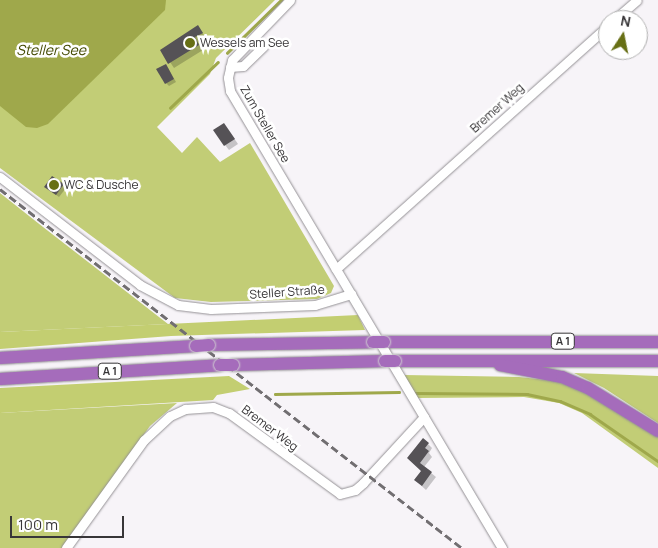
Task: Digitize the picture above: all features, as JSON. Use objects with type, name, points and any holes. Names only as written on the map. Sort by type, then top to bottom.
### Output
[{"type":"highway","name":"A 1","points":[[0,358],[196,346],[378,342],[658,342]]},
{"type":"highway","name":"A 1","points":[[0,379],[220,365],[470,360],[658,361]]},
{"type":"highway","points":[[470,360],[562,377],[601,395],[658,431]]},
{"type":"street","points":[[230,67],[252,36],[290,0]]},
{"type":"street","points":[[626,10],[637,0]]},
{"type":"street","name":"Bremer Weg","points":[[336,269],[598,35]]},
{"type":"street","points":[[230,67],[243,66],[262,47]]},
{"type":"street","name":"Zum Steller See","points":[[230,67],[228,78],[232,96],[336,269]]},
{"type":"street","name":"Steller Straße","points":[[0,177],[140,285],[178,305],[210,309],[315,305],[351,294]]},
{"type":"street","points":[[336,269],[502,548]]},
{"type":"street","name":"Bremer Weg","points":[[66,548],[144,440],[170,416],[185,409],[213,407],[229,413],[340,494],[355,490],[363,483],[424,417]]},
{"type":"shaded area","points":[[0,0],[275,0],[216,58],[210,74],[157,127],[182,153],[197,137],[220,162],[250,143],[334,286],[331,293],[317,299],[211,302],[175,298],[0,168]]},
{"type":"shaded area","points":[[0,193],[43,227],[168,324],[0,332]]},
{"type":"shaded area","points":[[358,315],[365,330],[171,336],[0,349],[0,332]]},
{"type":"shaded area","points":[[574,373],[658,376],[658,423],[604,388]]},
{"type":"shaded area","points":[[404,375],[519,377],[556,381],[591,394],[658,436],[658,468],[582,413],[559,403],[524,397],[418,398]]},
{"type":"shaded area","points":[[229,376],[250,389],[217,395],[213,400],[0,413],[0,388]]},
{"type":"shaded area","points":[[177,403],[150,426],[62,548],[0,548],[0,413]]},
{"type":"water","name":"Steller See","points":[[0,0],[166,0],[165,10],[48,124],[37,128],[26,127],[0,106]]},
{"type":"building","points":[[198,25],[203,33],[195,37],[199,45],[168,64],[160,50]]},
{"type":"building","points":[[166,64],[174,79],[165,84],[156,69]]},
{"type":"building","points":[[224,123],[235,139],[224,146],[213,130]]},
{"type":"building","name":"WC & Dusche","points":[[52,176],[64,184],[56,195],[44,187]]},
{"type":"building","points":[[423,438],[429,443],[425,448],[429,451],[420,463],[432,472],[422,486],[414,480],[421,471],[407,458]]},
{"type":"waterway","points":[[227,53],[281,0]]},
{"type":"waterway","points":[[170,108],[218,62]]},
{"type":"waterway","points":[[275,394],[399,392]]},
{"type":"waterway","points":[[415,393],[527,394],[560,401],[590,414],[658,461]]},
{"type":"railway","points":[[0,189],[462,548]]},
{"type":"place","name":"Wessels am See","points":[[190,43]]},
{"type":"place","name":"WC & Dusche","points":[[54,185]]}]
